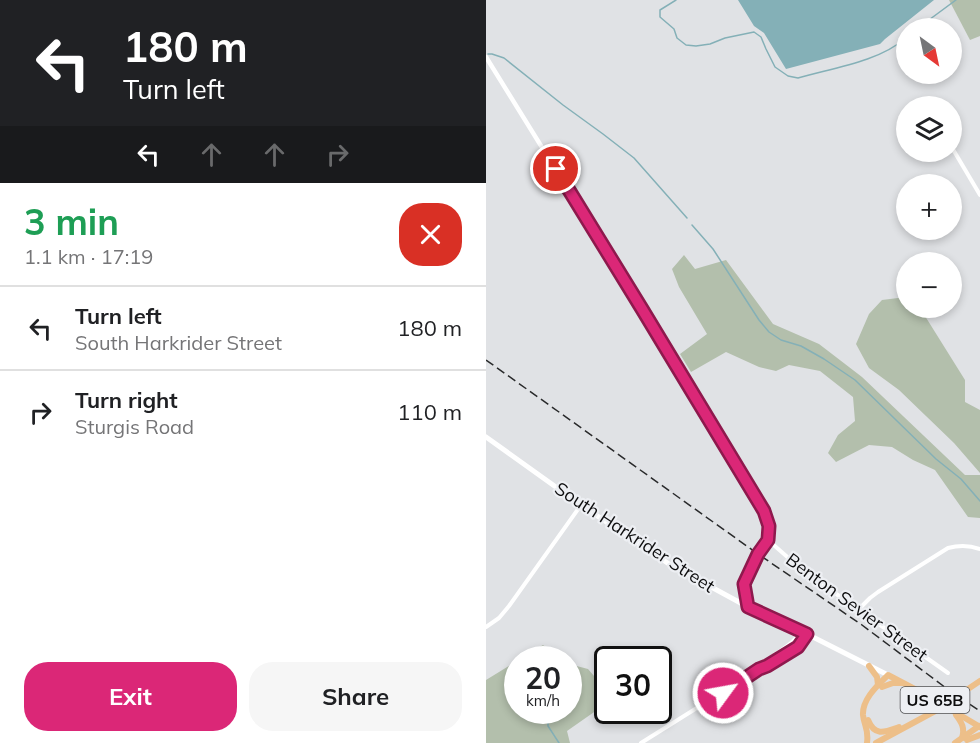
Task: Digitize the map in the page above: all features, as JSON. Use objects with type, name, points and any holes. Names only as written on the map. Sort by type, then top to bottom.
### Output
[{"type":"main road","name":"South Harkrider Street","points":[[486,437],[669,564],[748,607],[904,682],[980,728]]},
{"type":"main road","points":[[869,666],[880,686]]},
{"type":"main road","points":[[889,675],[869,704],[867,719],[870,726],[880,732],[914,722]]},
{"type":"main road","points":[[876,743],[953,700],[980,681]]},
{"type":"main road","points":[[880,686],[904,682]]},
{"type":"main road","name":"US 65B","points":[[867,743],[868,730],[863,714],[864,706],[872,692],[880,686]]},
{"type":"main road","points":[[952,710],[964,728],[963,740]]},
{"type":"main road","points":[[955,743],[980,728]]},
{"type":"main road","points":[[890,743],[898,731]]},
{"type":"main road","name":"US 65B","points":[[963,740],[980,735]]},
{"type":"street","points":[[486,57],[764,511],[769,526],[768,540],[758,554],[744,584],[748,607]]},
{"type":"street","points":[[960,162],[980,195]]},
{"type":"street","points":[[486,627],[499,618],[509,606],[581,505]]},
{"type":"street","name":"Benton Sevier Street","points":[[768,540],[801,569],[948,673]]},
{"type":"street","points":[[859,609],[878,592],[948,548],[967,546],[980,549]]},
{"type":"street","points":[[759,669],[797,638],[801,631]]},
{"type":"street","points":[[645,742],[759,669],[798,647],[807,634]]},
{"type":"green space","points":[[949,0],[980,0],[980,36],[970,40],[962,25],[962,18],[958,18]]},
{"type":"green space","points":[[684,255],[695,269],[726,260],[773,324],[819,344],[862,377],[965,475],[980,475],[980,518],[968,517],[935,470],[892,447],[869,445],[836,462],[828,453],[838,435],[855,421],[853,397],[820,371],[789,365],[776,371],[759,367],[726,352],[691,372],[680,354],[707,334],[679,287],[672,269]]},
{"type":"green space","points":[[896,298],[896,318],[926,318],[965,380],[965,402],[980,410],[980,473],[954,443],[899,390],[869,368],[856,344],[869,314],[882,300]]},
{"type":"green space","points":[[582,667],[588,669],[594,676],[594,712],[582,720]]},
{"type":"green space","points":[[504,669],[504,724],[577,724],[567,731],[570,743],[486,743],[486,680]]},
{"type":"water","points":[[738,0],[934,0],[911,18],[896,18],[896,30],[880,44],[786,69],[764,33],[754,26]]},
{"type":"waterway","points":[[676,0],[660,10],[660,17],[674,29],[677,38],[686,45],[710,44],[725,38],[754,32],[761,37],[775,67],[788,76],[798,78],[869,59],[896,45]]},
{"type":"waterway","points":[[932,18],[956,0]]},
{"type":"waterway","points":[[488,54],[504,58],[634,158],[687,218]]},
{"type":"waterway","points":[[692,225],[713,249],[769,332],[781,340],[801,346],[855,380],[936,459],[961,479],[980,501]]},
{"type":"waterway","points":[[548,724],[559,743]]},
{"type":"railway","points":[[486,360],[980,711]]},
{"type":"route","points":[[556,169],[764,511],[769,526],[768,540],[758,554],[744,584],[748,607],[807,634],[798,647],[723,693]]}]
